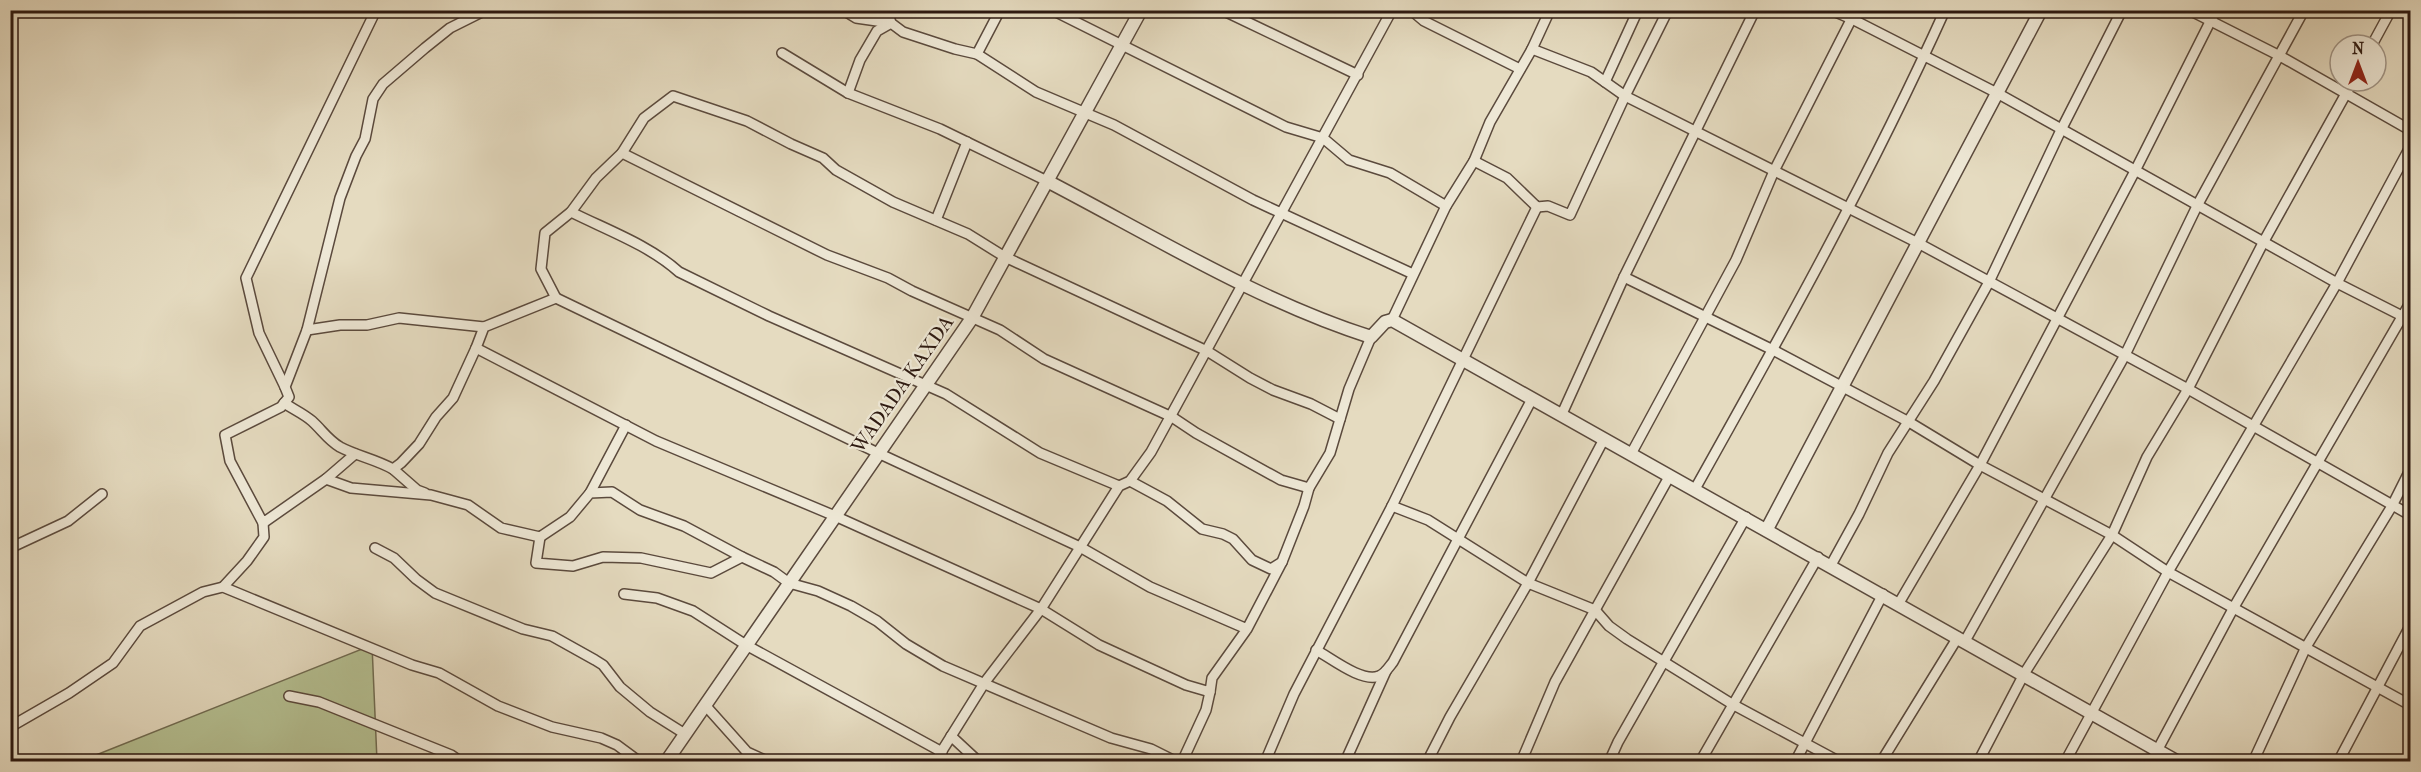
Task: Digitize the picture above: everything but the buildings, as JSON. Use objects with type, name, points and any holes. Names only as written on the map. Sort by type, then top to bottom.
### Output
[{"type":"street","points":[[10,727],[69,693],[113,663],[140,626],[203,592],[223,587],[247,561],[264,537],[263,523],[230,461],[225,435],[284,403],[289,397],[259,333],[246,278],[376,10]]},
{"type":"street","points":[[285,387],[307,330],[340,198],[365,139],[373,99],[383,84],[450,28],[486,10]]},
{"type":"street","points":[[843,10],[856,18],[891,23],[903,32],[977,54],[1035,92],[1114,125],[1243,195],[1413,274]]},
{"type":"street","points":[[887,10],[891,23]]},
{"type":"street","points":[[977,54],[1000,10]]},
{"type":"street","points":[[1052,10],[1286,127],[1323,138],[1348,160],[1390,173],[1446,206]]},
{"type":"street","name":"WADADA KAXDA","points":[[666,762],[972,318],[1141,10]]},
{"type":"street","points":[[1222,10],[1358,75]]},
{"type":"street","points":[[935,762],[985,682],[1041,609],[1119,486],[1130,481],[1151,452],[1392,10]]},
{"type":"street","points":[[1411,10],[1424,21],[1520,69]]},
{"type":"street","points":[[1392,320],[1446,206],[1474,161],[1490,122],[1532,48],[1550,10]]},
{"type":"street","points":[[1605,82],[1638,10]]},
{"type":"street","points":[[1474,161],[1507,178],[1537,207],[1548,206],[1570,215],[1668,10]]},
{"type":"street","points":[[1561,416],[1624,277],[1755,10]]},
{"type":"street","points":[[1831,10],[1854,15],[1925,56],[2136,169],[2337,283],[2407,318]]},
{"type":"street","points":[[1695,489],[1773,351],[1848,208],[1925,56],[1945,10]]},
{"type":"street","points":[[1767,529],[2041,10]]},
{"type":"street","points":[[1831,565],[1859,514],[1888,453],[1909,422],[1989,282],[2061,130],[2122,10]]},
{"type":"street","points":[[2189,10],[2328,83]]},
{"type":"street","points":[[1899,603],[1980,465],[2136,169],[2216,10]]},
{"type":"street","points":[[1881,762],[1962,639],[2065,465],[2126,355],[2198,204],[2304,10]]},
{"type":"street","points":[[2379,33],[2391,10]]},
{"type":"street","points":[[1631,454],[1736,260],[1774,171],[1854,15]]},
{"type":"street","points":[[848,93],[860,60],[877,31],[891,23]]},
{"type":"street","points":[[1532,48],[1591,72],[1625,96],[1918,243],[2188,389],[2410,515]]},
{"type":"street","points":[[782,53],[848,93],[910,116],[967,142],[1047,181],[1243,284],[1342,327],[1371,337]]},
{"type":"street","points":[[1978,762],[2024,674],[2112,535],[2147,457],[2188,389],[2264,241],[2347,93],[2410,130]]},
{"type":"street","points":[[1247,629],[1150,587],[1080,547],[556,298],[541,269],[545,233],[571,212],[596,178],[622,153],[644,118],[673,96],[747,121],[824,158],[836,170],[892,202],[969,234],[1005,257],[1207,351],[1273,390],[1311,404],[1340,419]]},
{"type":"street","points":[[936,220],[967,142]]},
{"type":"street","points":[[2065,762],[2168,572],[2337,283],[2410,147]]},
{"type":"street","points":[[622,153],[828,255],[888,278],[1000,330],[1044,359],[1172,417],[1196,433],[1281,480],[1309,488]]},
{"type":"street","points":[[1265,762],[1294,694],[1392,506],[1537,207]]},
{"type":"street","points":[[571,212],[625,238],[688,277],[967,406],[1040,453],[1119,486]]},
{"type":"street","points":[[1624,277],[1909,422],[1980,465],[2112,535],[2168,572],[2379,685],[2410,705]]},
{"type":"street","points":[[307,330],[340,325],[367,325],[399,318],[484,327],[556,298]]},
{"type":"street","points":[[2151,762],[2234,607],[2318,461],[2407,318],[2410,303]]},
{"type":"street","points":[[1182,762],[1206,710],[1212,678],[1247,629],[1282,562],[1309,488],[1330,453],[1349,388],[1371,337],[1385,322],[1392,320],[1669,477],[1818,557],[2178,762]]},
{"type":"street","points":[[393,469],[419,444],[436,417],[453,398],[484,327]]},
{"type":"street","points":[[476,348],[656,441],[835,516],[1041,609],[1098,645],[1186,685],[1210,692]]},
{"type":"street","points":[[1345,762],[1386,671],[1393,662],[1532,399]]},
{"type":"street","points":[[284,403],[311,420],[332,441],[355,454],[374,459],[393,469],[417,489],[468,505],[501,528],[540,537],[570,517],[590,493],[626,425]]},
{"type":"street","points":[[1427,762],[1450,717],[1528,583],[1604,440]]},
{"type":"street","points":[[263,523],[326,479],[355,454]]},
{"type":"street","points":[[2253,762],[2306,647],[2392,506],[2410,470]]},
{"type":"street","points":[[1521,762],[1555,682],[1669,477]]},
{"type":"street","points":[[326,479],[351,488],[431,495]]},
{"type":"street","points":[[1130,481],[1167,501],[1202,529],[1233,539],[1252,560],[1271,569],[1282,562]]},
{"type":"street","points":[[590,493],[612,492],[640,510],[684,526],[774,572],[789,583],[818,591],[851,606],[943,666],[985,682],[1111,738],[1151,749],[1177,762]]},
{"type":"street","points":[[10,548],[68,521],[102,494]]},
{"type":"street","points":[[1392,506],[1428,520],[1528,583],[1596,610],[1609,626],[1732,704],[1839,762]]},
{"type":"street","points":[[1609,762],[1746,517]]},
{"type":"street","points":[[540,537],[536,563],[573,566],[603,557],[641,558],[711,573],[742,557]]},
{"type":"street","points":[[375,548],[394,558],[435,593],[523,629],[552,636],[595,660],[603,665],[620,687],[650,712],[685,734]]},
{"type":"street","points":[[1700,762],[1818,557]]},
{"type":"street","points":[[223,587],[412,665],[439,673],[498,706],[552,727],[601,738],[616,745],[640,762]]},
{"type":"street","points":[[624,594],[657,598],[693,611],[746,645],[942,752]]},
{"type":"street","points":[[1795,762],[1882,594]]},
{"type":"street","points":[[2338,762],[2410,626]]},
{"type":"street","points":[[1316,650],[1352,672],[1368,677],[1378,677],[1386,671]]},
{"type":"street","points":[[289,696],[319,702],[440,750],[461,762]]},
{"type":"street","points":[[705,705],[747,752],[769,762]]},
{"type":"street","points":[[951,736],[979,762]]},
{"type":"green space","points":[[372,645],[377,761],[81,761]]}]
